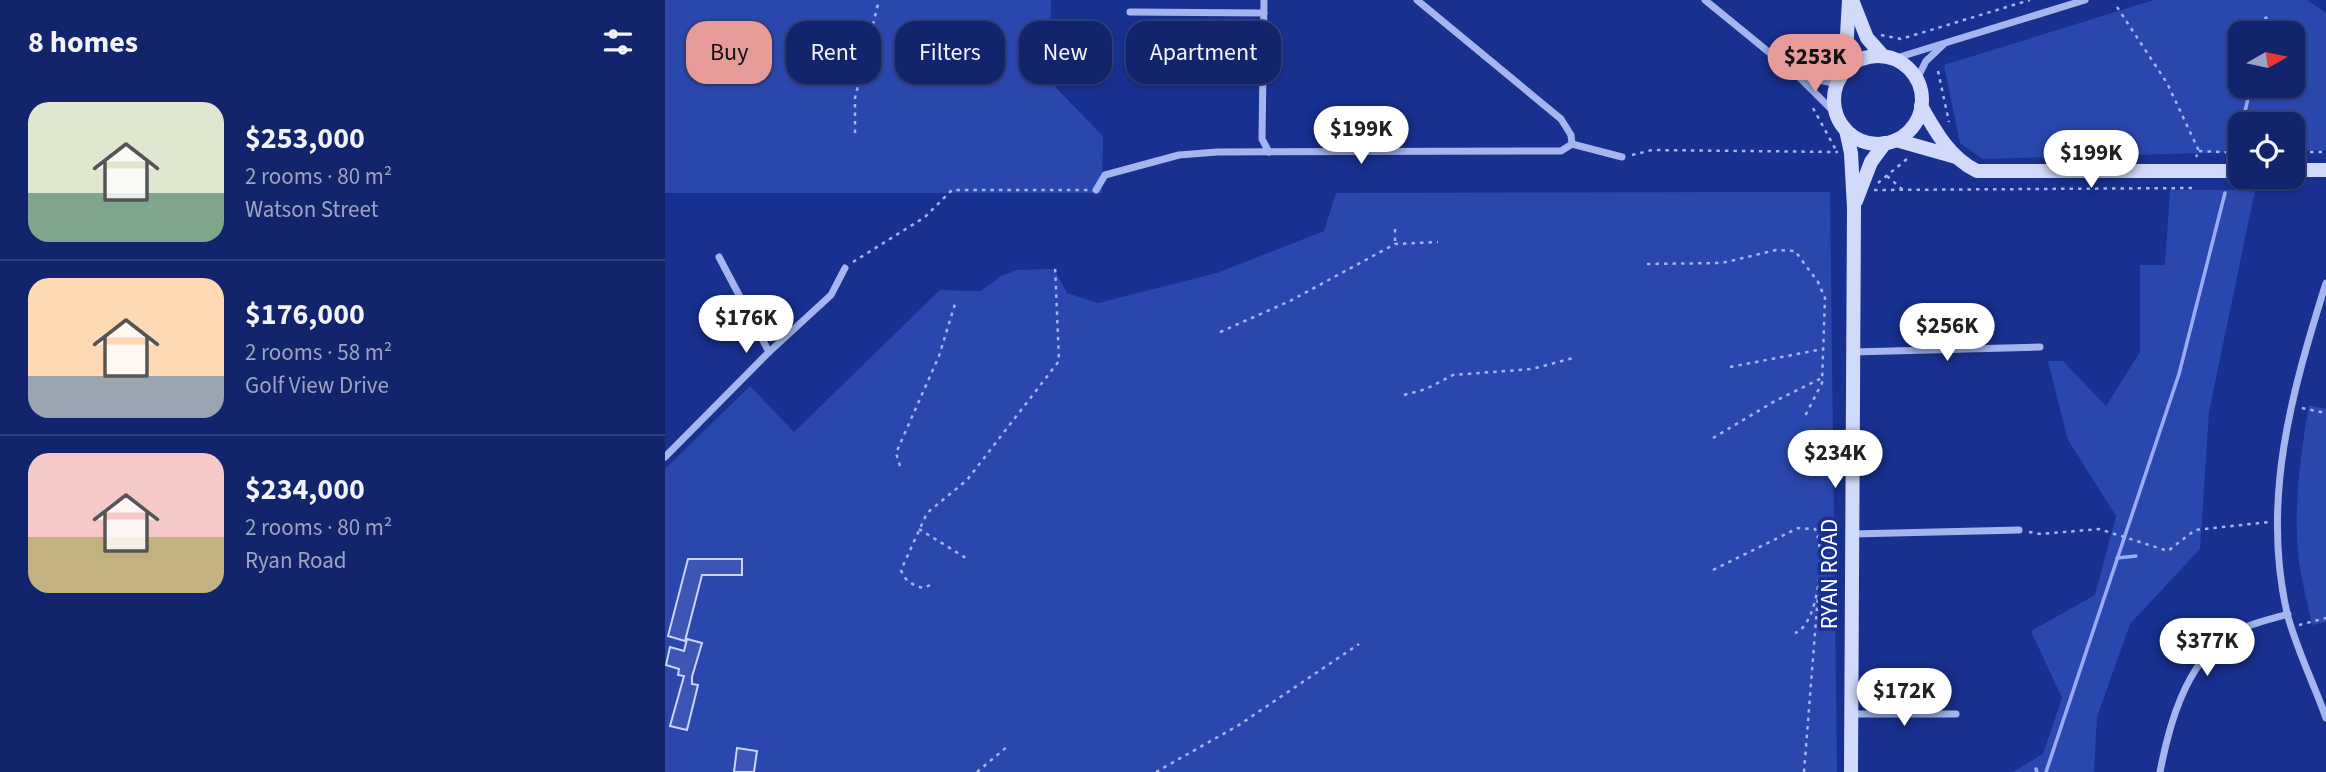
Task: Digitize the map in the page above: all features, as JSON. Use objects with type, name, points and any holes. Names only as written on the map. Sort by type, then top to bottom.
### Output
[{"type":"street","points":[[1264,0],[1262,139],[1269,152]]},
{"type":"street","points":[[1417,0],[1561,119],[1571,135],[1572,144]]},
{"type":"street","points":[[1705,0],[1798,76],[1837,115],[1846,130],[1864,141],[1891,141],[1958,158]]},
{"type":"street","points":[[1837,115],[1835,100],[1841,78],[1851,0]]},
{"type":"street","points":[[1851,0],[1867,38],[1888,58],[1911,71],[1917,79],[1921,106],[1937,135],[1958,158],[1977,171],[2228,171]]},
{"type":"street","points":[[1798,76],[1841,78],[1862,59],[1888,58],[1946,43],[2085,0]]},
{"type":"street","points":[[1130,12],[1264,13]]},
{"type":"street","points":[[1917,79],[1926,61],[1946,43]]},
{"type":"street","points":[[1891,141],[1913,127],[1921,106]]},
{"type":"street","name":"RYAN ROAD","points":[[1846,130],[1851,153],[1854,208],[1851,772]]},
{"type":"street","name":"RYAN ROAD","points":[[1854,208],[1871,162],[1891,141]]},
{"type":"street","points":[[1096,190],[1105,175],[1178,155],[1561,151],[1572,144],[1622,157]]},
{"type":"street","points":[[2305,170],[2326,170]]},
{"type":"street","points":[[719,257],[769,352]]},
{"type":"street","points":[[665,457],[769,352],[831,295],[845,268]]},
{"type":"street","points":[[2326,283],[2280,454],[2279,520],[2279,549],[2288,614],[2326,717]]},
{"type":"street","points":[[1853,352],[2040,347]]},
{"type":"street","points":[[1852,534],[2019,530]]},
{"type":"street","points":[[2160,772],[2182,695],[2206,654],[2227,636],[2288,614]]},
{"type":"street","points":[[1851,714],[1956,714]]},
{"type":"path","points":[[855,133],[855,98],[879,0]]},
{"type":"path","points":[[1877,35],[1901,39],[2030,0]]},
{"type":"path","points":[[2117,7],[2167,83],[2199,151]]},
{"type":"path","points":[[1938,71],[1949,122]]},
{"type":"path","points":[[1622,157],[1652,150],[1838,152],[1813,108]]},
{"type":"path","points":[[2199,151],[2228,152]]},
{"type":"path","points":[[2196,157],[2199,151]]},
{"type":"path","points":[[2305,152],[2326,152]]},
{"type":"path","points":[[1910,156],[1870,190],[2196,188]]},
{"type":"path","points":[[1887,175],[1903,190]]},
{"type":"path","points":[[845,268],[925,217],[952,190],[1096,190]]},
{"type":"path","points":[[1395,229],[1395,244]]},
{"type":"path","points":[[1220,332],[1330,281],[1395,244],[1438,242]]},
{"type":"path","points":[[1647,264],[1722,263],[1793,249],[1823,290],[1826,319],[1822,379],[1816,400],[1805,416]]},
{"type":"path","points":[[930,585],[919,587],[906,580],[902,573],[903,563],[931,508],[971,474],[1011,419],[1057,365],[1061,351],[1055,265]]},
{"type":"path","points":[[900,466],[896,453],[939,356],[955,304]]},
{"type":"path","points":[[1730,367],[1823,349]]},
{"type":"path","points":[[1404,395],[1426,389],[1453,375],[1532,369],[1573,358]]},
{"type":"path","points":[[1713,438],[1775,401],[1822,379]]},
{"type":"path","points":[[2291,406],[2326,413]]},
{"type":"path","points":[[2019,530],[2042,534],[2099,529],[2168,551],[2195,530],[2279,520]]},
{"type":"path","points":[[1713,570],[1773,539],[1811,527],[1819,538],[1818,592],[1804,772]]},
{"type":"path","points":[[919,529],[969,560]]},
{"type":"path","points":[[1795,633],[1804,627],[1818,592]]},
{"type":"path","points":[[2293,626],[2326,618]]},
{"type":"path","points":[[1156,772],[1239,725],[1359,644]]},
{"type":"path","points":[[977,772],[1008,746]]},
{"type":"shaded area","points":[[665,0],[1051,0],[1051,21],[1019,21],[1019,84],[1055,84],[1103,136],[1102,193],[665,193]]},
{"type":"shaded area","points":[[2154,0],[2307,0],[2326,13],[2326,150],[2305,151],[2305,112],[2228,112],[2228,152],[1983,159],[1960,143],[1944,65]]},
{"type":"shaded area","points":[[2170,190],[2255,190],[2209,412],[2200,549],[2130,624],[2097,717],[2094,772],[2013,772],[2043,754],[2062,698],[2031,631],[2095,595],[2116,516],[2068,440],[2048,361],[2063,361],[2106,406],[2140,352],[2140,265],[2165,265]]},
{"type":"shaded area","points":[[1830,192],[1837,772],[665,772],[665,469],[750,386],[794,432],[940,290],[981,291],[1001,276],[1017,270],[1054,269],[1067,293],[1098,303],[1217,273],[1324,231],[1336,193]]},
{"type":"shaded area","points":[[2309,405],[2326,409],[2326,622],[2312,625],[2297,542],[2300,464]]},
{"type":"building","points":[[688,559],[742,559],[742,575],[702,575],[685,641],[668,636]]},
{"type":"building","points":[[687,639],[702,643],[692,677],[692,684],[698,685],[687,730],[670,726],[684,676],[678,675],[679,669],[666,665],[670,647],[684,651]]},
{"type":"building","points":[[737,748],[757,751],[754,772],[734,772]]},
{"type":"waterway","points":[[2245,112],[2248,98]]},
{"type":"waterway","points":[[2046,772],[2179,374],[2225,193]]},
{"type":"waterway","points":[[2117,558],[2136,556]]}]
